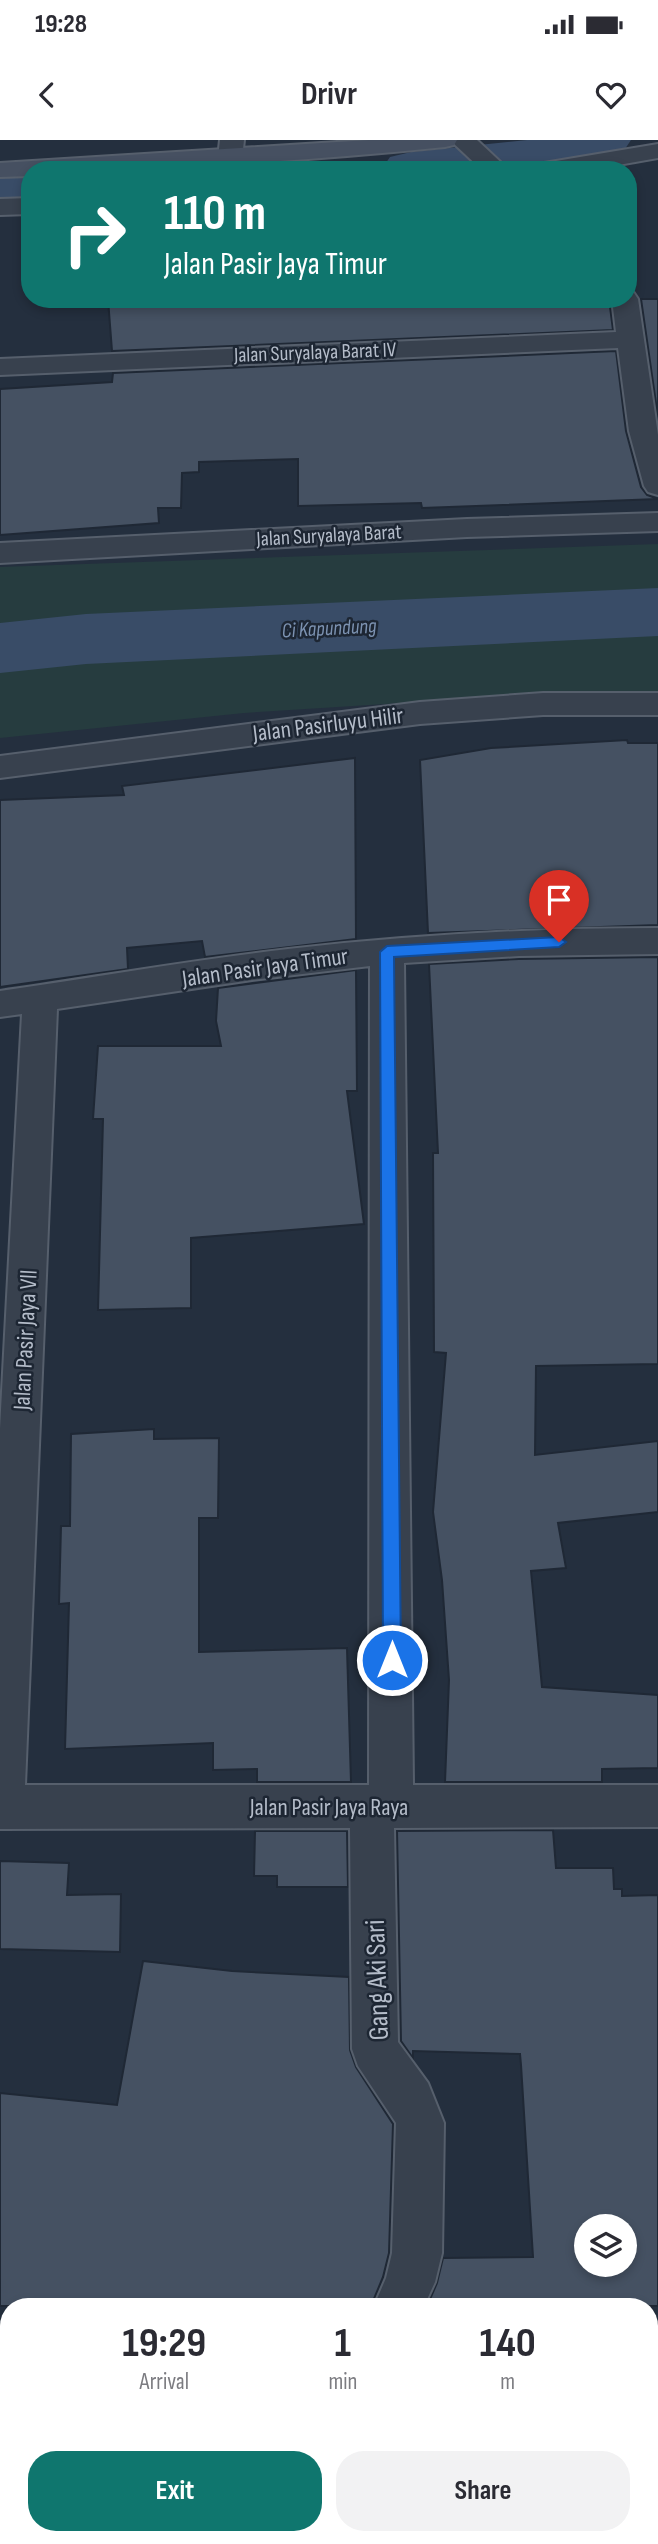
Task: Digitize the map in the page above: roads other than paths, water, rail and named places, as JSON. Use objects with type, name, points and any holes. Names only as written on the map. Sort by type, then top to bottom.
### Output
[{"type":"street","points":[[99,161],[231,149],[445,140]]},
{"type":"street","points":[[462,140],[486,161]]},
{"type":"street","points":[[598,161],[658,151]]},
{"type":"street","points":[[0,170],[21,168]]},
{"type":"street","points":[[0,206],[21,206]]},
{"type":"street","points":[[626,308],[643,431],[658,486]]},
{"type":"street","name":"Jalan Suryalaya Barat IV","points":[[0,367],[629,339]]},
{"type":"street","name":"Jalan Suryalaya Barat","points":[[0,553],[467,528],[658,522]]},
{"type":"street","name":"Jalan Pasirluyu Hilir","points":[[0,767],[420,713],[543,704],[658,704]]},
{"type":"street","name":"Jalan Pasir Jaya Timur","points":[[0,1004],[286,963],[387,952],[534,942],[658,941]]},
{"type":"street","name":"Gang Aki Sari","points":[[387,952],[382,1807],[375,2049],[411,2100],[420,2123],[417,2253],[410,2282],[403,2298]]},
{"type":"street","name":"Jalan Pasir Jaya Vll","points":[[1,1807],[40,998]]},
{"type":"street","name":"Jalan Pasir Jaya Raya","points":[[1,1807],[658,1806]]},
{"type":"waterway","points":[[497,161],[535,157],[602,140]]},
{"type":"waterway","points":[[0,193],[21,192]]},
{"type":"waterway","name":"Ci Kapundung","points":[[0,648],[86,639],[658,612]]}]
